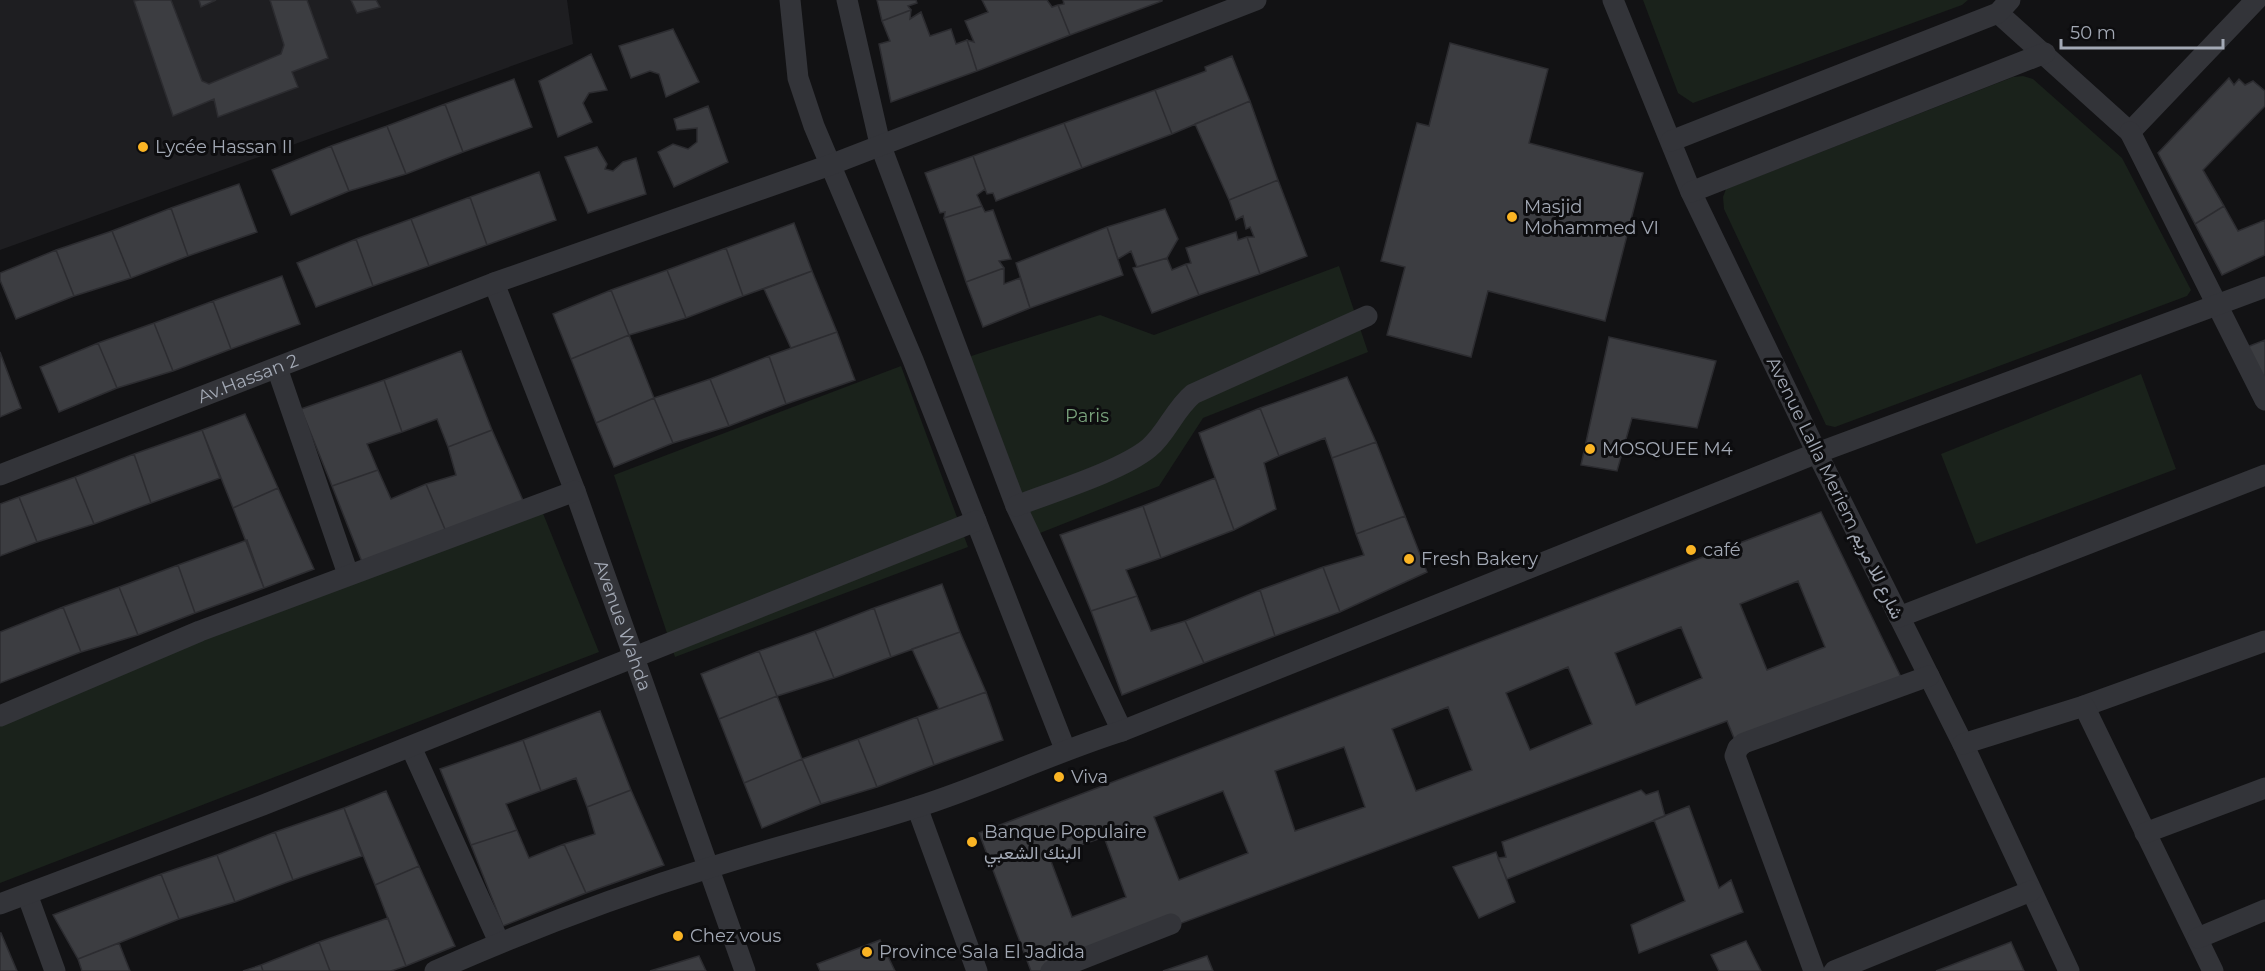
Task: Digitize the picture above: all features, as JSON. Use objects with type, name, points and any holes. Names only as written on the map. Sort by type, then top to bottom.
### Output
[{"type":"street","points":[[790,0],[798,78],[830,165],[914,360],[1065,749]]},
{"type":"street","points":[[847,0],[880,144],[1016,506],[1122,731]]},
{"type":"street","name":"Av.Hassan 2","points":[[0,475],[494,283],[830,165],[1256,0]]},
{"type":"street","name":"Avenue Lalla Meriem شارع للا مريم","points":[[1613,0],[1691,192],[1817,453],[1963,744],[2069,971]]},
{"type":"street","points":[[2130,132],[2256,0]]},
{"type":"street","points":[[1671,141],[2004,6],[2045,54],[2130,132],[2265,400]]},
{"type":"street","points":[[1691,192],[2045,54]]},
{"type":"street","name":"Avenue Wahda","points":[[494,283],[575,491],[745,971]]},
{"type":"street","points":[[435,971],[499,942],[710,867],[917,807],[1005,777],[1065,749],[1122,731],[1817,453],[2265,287]]},
{"type":"street","points":[[1016,506],[1130,460],[1151,446],[1181,404],[1193,394],[1367,316]]},
{"type":"street","points":[[278,368],[348,574]]},
{"type":"street","points":[[1899,617],[2265,475]]},
{"type":"street","points":[[0,716],[200,631],[575,491]]},
{"type":"street","points":[[0,904],[411,747],[976,520]]},
{"type":"street","points":[[1963,744],[2084,706],[2265,641]]},
{"type":"street","points":[[1814,971],[1736,756],[1738,748],[1744,743],[1929,676]]},
{"type":"street","points":[[2084,706],[2213,971]]},
{"type":"street","points":[[411,747],[499,942]]},
{"type":"street","points":[[2145,833],[2265,788]]},
{"type":"street","points":[[917,807],[977,971]]},
{"type":"street","points":[[1834,971],[2031,891]]},
{"type":"street","points":[[27,894],[55,971]]},
{"type":"street","points":[[2198,938],[2265,910]]},
{"type":"street","points":[[1052,971],[1171,924]]},
{"type":"shaded area","name":"Lycée Hassan II","points":[[0,0],[567,0],[573,44],[0,250]]},
{"type":"green space","points":[[1643,0],[1968,0],[1962,5],[1693,103],[1678,93]]},
{"type":"green space","points":[[2023,76],[2033,79],[2122,158],[2191,290],[2187,296],[1835,427],[1826,425],[1724,209],[1723,197],[1726,189],[2013,77]]},
{"type":"green space","name":"Paris","points":[[1339,266],[1368,352],[1203,418],[1159,486],[1035,535],[965,358],[1100,315],[1154,335]]},
{"type":"green space","points":[[901,366],[968,547],[675,657],[614,475]]},
{"type":"green space","points":[[2141,374],[2176,469],[1976,544],[1941,454]]},
{"type":"green space","points":[[542,511],[599,652],[0,883],[0,710]]},
{"type":"building","points":[[171,0],[202,81],[209,84],[281,54],[284,45],[270,0],[307,0],[328,58],[292,72],[298,87],[218,117],[214,99],[173,116],[134,1]]},
{"type":"building","points":[[199,0],[216,0],[201,7]]},
{"type":"building","points":[[351,0],[376,0],[380,7],[357,13]]},
{"type":"building","points":[[877,0],[916,0],[917,3],[908,6],[911,10],[882,21]]},
{"type":"building","points":[[982,0],[1047,0],[1052,7],[1058,5],[1070,35],[977,71],[967,40],[974,42],[965,21],[988,12]]},
{"type":"building","points":[[1063,0],[1162,1],[1070,35],[1058,5],[1064,4]]},
{"type":"building","points":[[911,10],[910,19],[921,12],[930,36],[951,29],[956,44],[967,40],[977,71],[891,102],[879,44],[890,41],[882,21]]},
{"type":"building","points":[[673,29],[699,82],[666,97],[659,74],[650,71],[631,78],[619,46]]},
{"type":"building","name":"Masjid Mohammed VI","points":[[1450,43],[1548,69],[1529,143],[1643,173],[1605,321],[1488,291],[1471,357],[1387,335],[1405,267],[1381,261],[1417,123],[1429,126]]},
{"type":"building","points":[[591,54],[607,90],[589,93],[583,103],[592,122],[558,137],[539,81]]},
{"type":"building","points":[[1232,56],[1250,101],[1172,134],[1155,90],[1206,71],[1205,67]]},
{"type":"building","points":[[2229,78],[2234,85],[2239,79],[2245,85],[2253,81],[2265,91],[2265,106],[2203,170],[2224,206],[2195,224],[2158,153]]},
{"type":"building","points":[[514,79],[532,127],[463,152],[445,104]]},
{"type":"building","points":[[1155,90],[1172,134],[1082,168],[1064,123]]},
{"type":"building","points":[[1250,101],[1278,180],[1229,200],[1195,124]]},
{"type":"building","points":[[445,104],[463,152],[406,174],[387,126]]},
{"type":"building","points":[[708,106],[728,162],[674,187],[658,152],[673,144],[688,149],[697,142],[697,128],[677,130],[674,119]]},
{"type":"building","points":[[1064,123],[1082,168],[996,201],[993,193],[987,194],[973,156]]},
{"type":"building","points":[[387,126],[406,174],[349,191],[331,146]]},
{"type":"building","points":[[331,146],[349,191],[291,215],[272,170]]},
{"type":"building","points":[[597,147],[607,164],[605,169],[613,171],[623,162],[636,158],[646,194],[588,213],[565,157]]},
{"type":"building","points":[[973,156],[985,189],[977,195],[982,206],[944,218],[945,212],[940,213],[925,173]]},
{"type":"building","points":[[539,172],[556,220],[487,245],[470,197]]},
{"type":"building","points":[[1278,180],[1307,256],[1260,274],[1247,237],[1254,237],[1250,227],[1246,229],[1243,216],[1236,220],[1229,200]]},
{"type":"building","points":[[239,184],[257,232],[188,256],[171,208]]},
{"type":"building","points":[[470,197],[487,245],[429,266],[411,219]]},
{"type":"building","points":[[982,206],[985,212],[993,210],[1011,259],[999,261],[1004,268],[966,282],[944,218]]},
{"type":"building","points":[[2224,206],[2238,231],[2265,220],[2265,255],[2222,275],[2195,224]]},
{"type":"building","points":[[171,208],[188,256],[131,278],[112,231]]},
{"type":"building","points":[[1165,209],[1178,239],[1167,258],[1137,267],[1131,251],[1118,259],[1107,227]]},
{"type":"building","points":[[411,219],[429,266],[373,286],[356,239]]},
{"type":"building","points":[[794,223],[812,271],[743,296],[726,248]]},
{"type":"building","points":[[1107,227],[1123,275],[1030,308],[1016,263]]},
{"type":"building","points":[[112,231],[131,278],[74,296],[56,250]]},
{"type":"building","points":[[1236,232],[1238,240],[1247,237],[1260,274],[1199,295],[1186,264],[1191,263],[1186,248]]},
{"type":"building","points":[[356,239],[373,286],[316,307],[297,263]]},
{"type":"building","points":[[726,248],[743,296],[686,318],[667,270]]},
{"type":"building","points":[[56,250],[74,296],[16,319],[0,280],[0,273]]},
{"type":"building","points":[[1167,258],[1172,270],[1186,264],[1199,295],[1152,313],[1133,268]]},
{"type":"building","points":[[1004,268],[1004,284],[1020,278],[1030,308],[983,327],[966,282]]},
{"type":"building","points":[[667,270],[686,318],[629,335],[611,290]]},
{"type":"building","points":[[812,271],[837,332],[791,348],[764,289]]},
{"type":"building","points":[[282,276],[300,324],[231,349],[213,301]]},
{"type":"building","points":[[611,290],[629,335],[571,359],[553,314]]},
{"type":"building","points":[[213,301],[231,349],[173,371],[154,323]]},
{"type":"building","points":[[154,323],[173,371],[117,388],[98,343]]},
{"type":"building","points":[[837,332],[855,380],[786,404],[769,356]]},
{"type":"building","points":[[629,335],[654,398],[596,423],[571,359]]},
{"type":"building","points":[[1609,337],[1716,361],[1697,428],[1632,418],[1617,471],[1581,465]]},
{"type":"building","points":[[2265,340],[2265,385],[2247,347]]},
{"type":"building","points":[[98,343],[117,388],[59,412],[40,367]]},
{"type":"building","points":[[461,351],[492,430],[448,447],[437,419],[402,432],[384,380]]},
{"type":"building","points":[[0,352],[21,408],[0,417]]},
{"type":"building","points":[[769,356],[786,404],[729,426],[710,379]]},
{"type":"building","points":[[1347,377],[1376,442],[1332,458],[1325,438],[1279,456],[1260,408]]},
{"type":"building","points":[[710,379],[729,426],[673,443],[654,398]]},
{"type":"building","points":[[384,380],[402,432],[367,444],[378,470],[332,486],[301,409]]},
{"type":"building","points":[[654,398],[673,443],[614,467],[596,423]]},
{"type":"building","points":[[1260,408],[1279,456],[1264,463],[1276,509],[1234,530],[1199,433]]},
{"type":"building","points":[[245,414],[278,488],[233,508],[202,430]]},
{"type":"building","points":[[202,430],[220,478],[151,503],[134,454]]},
{"type":"building","points":[[492,430],[525,505],[447,534],[426,484],[456,475],[448,447]]},
{"type":"building","points":[[1376,442],[1405,516],[1356,534],[1332,458]]},
{"type":"building","points":[[134,454],[151,503],[94,524],[75,477]]},
{"type":"building","points":[[378,470],[391,499],[426,484],[447,534],[364,567],[332,486]]},
{"type":"building","points":[[75,477],[94,524],[37,542],[19,497]]},
{"type":"building","points":[[1215,478],[1234,530],[1161,558],[1143,506]]},
{"type":"building","points":[[278,488],[314,569],[264,588],[233,508]]},
{"type":"building","points":[[19,497],[37,542],[0,556],[0,504]]},
{"type":"building","points":[[1143,506],[1161,558],[1126,570],[1137,596],[1091,611],[1060,535]]},
{"type":"building","points":[[1821,512],[1901,677],[1736,743],[1727,721],[1052,971],[1031,971],[979,833]],"holes":[[[1798,581],[1825,647],[1767,670],[1740,604]],[[1681,627],[1702,678],[1636,705],[1615,653]],[[1568,667],[1592,724],[1530,750],[1506,693]],[[1448,707],[1472,770],[1416,791],[1392,729]],[[1344,747],[1365,807],[1295,831],[1275,771]],[[1223,791],[1248,853],[1179,880],[1154,817]],[[1104,837],[1126,897],[1072,917],[1049,856]]]},
{"type":"building","points":[[1405,516],[1427,572],[1340,612],[1323,567],[1364,555],[1356,534]]},
{"type":"building","points":[[247,540],[264,588],[195,613],[178,565]]},
{"type":"building","points":[[178,565],[195,613],[138,635],[119,587]]},
{"type":"building","points":[[1323,567],[1340,612],[1275,636],[1260,590]]},
{"type":"building","points":[[942,584],[960,632],[891,657],[874,608]]},
{"type":"building","points":[[119,587],[138,635],[81,652],[63,607]]},
{"type":"building","points":[[1260,590],[1275,636],[1204,663],[1185,621]]},
{"type":"building","points":[[1137,596],[1151,631],[1185,621],[1204,663],[1122,695],[1091,611]]},
{"type":"building","points":[[63,607],[81,652],[0,683],[0,632]]},
{"type":"building","points":[[874,608],[891,657],[834,678],[815,631]]},
{"type":"building","points":[[815,631],[834,678],[777,696],[759,651]]},
{"type":"building","points":[[960,632],[986,692],[939,709],[912,649]]},
{"type":"building","points":[[759,651],[777,696],[719,719],[701,674]]},
{"type":"building","points":[[986,692],[1003,740],[934,765],[917,717]]},
{"type":"building","points":[[777,696],[802,759],[744,783],[719,719]]},
{"type":"building","points":[[600,711],[631,790],[587,807],[576,778],[541,791],[523,740]]},
{"type":"building","points":[[917,717],[934,765],[877,787],[858,739]]},
{"type":"building","points":[[858,739],[877,787],[821,804],[802,759]]},
{"type":"building","points":[[523,740],[541,791],[506,804],[517,830],[471,845],[440,769]]},
{"type":"building","points":[[802,759],[821,804],[762,828],[744,783]]},
{"type":"building","points":[[631,790],[664,865],[586,893],[564,844],[595,834],[587,807]]},
{"type":"building","points":[[1641,790],[1646,795],[1658,791],[1665,816],[1507,879],[1498,858],[1506,857],[1502,842]]},
{"type":"building","points":[[386,791],[419,866],[375,885],[344,808]]},
{"type":"building","points":[[1689,806],[1719,888],[1731,880],[1743,912],[1639,953],[1631,925],[1685,901],[1654,820]]},
{"type":"building","points":[[344,808],[362,856],[293,880],[275,832]]},
{"type":"building","points":[[517,830],[529,858],[564,844],[586,893],[503,926],[471,845]]},
{"type":"building","points":[[275,832],[293,880],[235,902],[217,855]]},
{"type":"building","points":[[1496,852],[1515,902],[1479,918],[1453,867]]},
{"type":"building","points":[[217,855],[235,902],[179,919],[161,874]]},
{"type":"building","points":[[419,866],[455,946],[406,966],[375,885]]},
{"type":"building","points":[[161,874],[179,919],[78,959],[53,915]]},
{"type":"building","points":[[388,918],[406,966],[391,971],[330,971],[319,942]]},
{"type":"building","points":[[1,933],[17,971],[0,971]]},
{"type":"building","name":"Province Sala El Jadida","points":[[880,940],[895,971],[820,971],[817,964]]},
{"type":"building","points":[[1746,941],[1761,971],[1719,971],[1711,955]]},
{"type":"building","points":[[319,942],[330,971],[263,971],[261,965]]},
{"type":"building","points":[[2011,942],[2024,971],[1936,971]]},
{"type":"building","points":[[119,943],[130,971],[82,971],[78,959]]},
{"type":"building","points":[[699,956],[706,971],[650,971]]},
{"type":"building","points":[[1207,956],[1213,971],[1163,971]]},
{"type":"building","points":[[261,965],[263,971],[243,971]]},
{"type":"place","name":"Lycée Hassan II","points":[[143,147]]},
{"type":"place","name":"Masjid Mohammed VI","points":[[1512,217]]},
{"type":"place","name":"MOSQUEE M4","points":[[1590,449]]},
{"type":"place","name":"café","points":[[1691,550]]},
{"type":"place","name":"Fresh Bakery","points":[[1409,559]]},
{"type":"place","name":"Viva","points":[[1059,777]]},
{"type":"place","name":"Banque Populaire البنك الشعبي","points":[[972,842]]},
{"type":"place","name":"Chez vous","points":[[678,936]]},
{"type":"place","name":"Province Sala El Jadida","points":[[867,952]]}]
